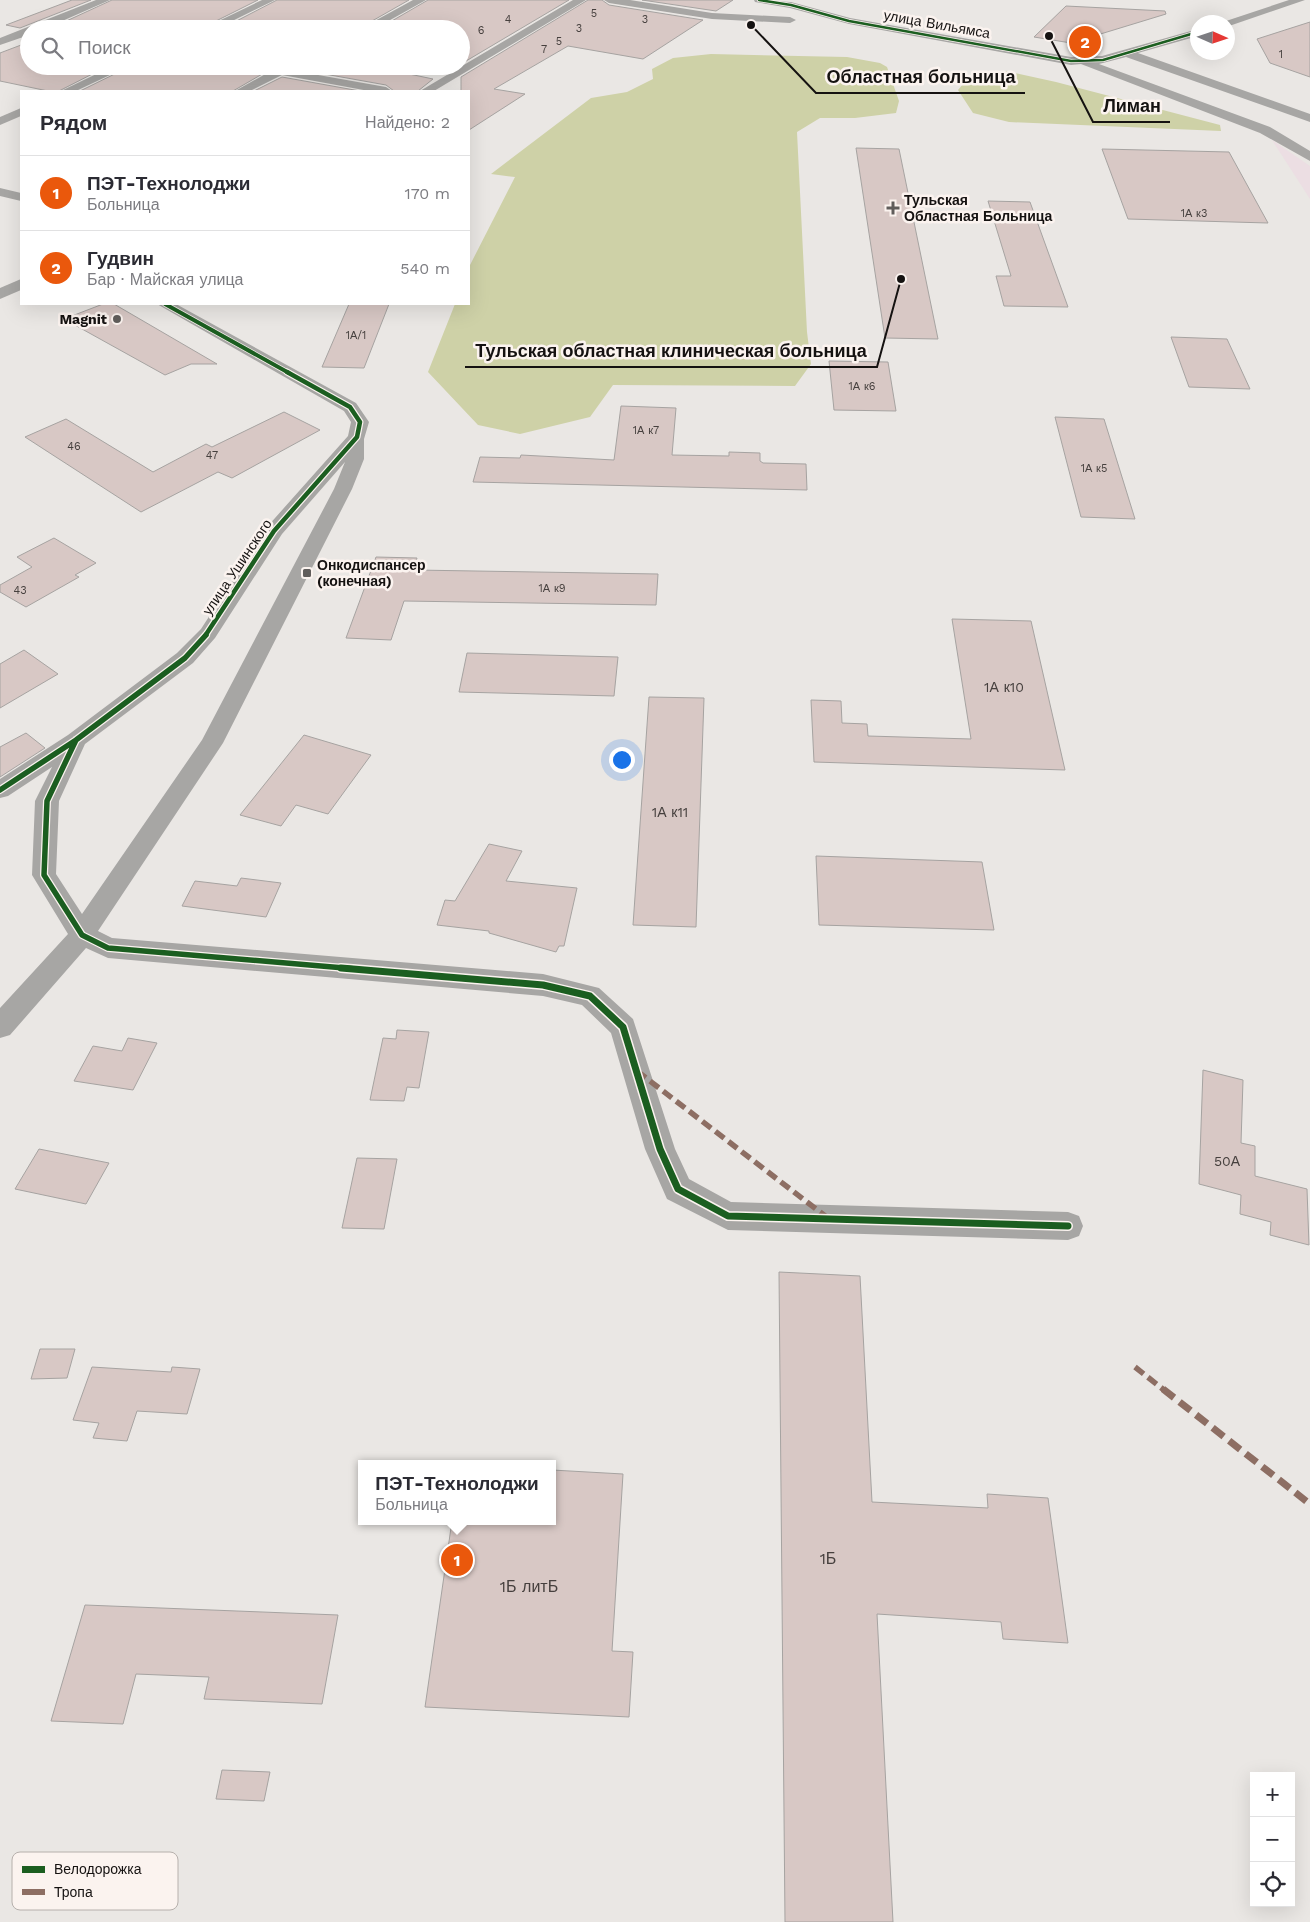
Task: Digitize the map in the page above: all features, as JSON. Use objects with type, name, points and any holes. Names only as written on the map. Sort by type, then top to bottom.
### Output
[{"type":"street","points":[[57,20],[105,0]]},
{"type":"street","points":[[226,20],[270,0]]},
{"type":"street","points":[[382,20],[421,0]]},
{"type":"street","points":[[470,65],[581,0]]},
{"type":"street","name":"улица Вильямса","points":[[609,0],[712,16],[849,21]]},
{"type":"street","name":"улица Вильямса","points":[[759,0],[791,5],[810,12],[849,21],[1083,61]]},
{"type":"street","points":[[1235,21],[1300,0]]},
{"type":"street","points":[[782,20],[810,12]]},
{"type":"street","points":[[0,42],[20,35]]},
{"type":"street","points":[[1083,61],[1103,60],[1128,54],[1190,35]]},
{"type":"street","points":[[1128,54],[1310,118]]},
{"type":"street","points":[[1083,61],[1265,130],[1310,157]]},
{"type":"street","points":[[69,90],[103,75]]},
{"type":"street","points":[[243,90],[274,75]]},
{"type":"street","points":[[313,75],[381,90]]},
{"type":"street","points":[[428,90],[453,75]]},
{"type":"street","points":[[0,121],[20,112]]},
{"type":"street","points":[[0,192],[20,197]]},
{"type":"street","points":[[0,294],[20,284]]},
{"type":"street","points":[[0,1028],[82,935],[212,743],[343,489],[354,459],[360,422],[350,407],[167,305]]},
{"type":"street","name":"улица Ушинского","points":[[0,790],[76,740],[185,658],[208,633],[274,531],[357,437]]},
{"type":"street","points":[[76,740],[47,801],[44,875],[82,935],[108,948],[543,985],[590,996],[623,1027],[660,1149],[678,1189],[728,1216],[1068,1226]]},
{"type":"shaded area","points":[[1272,140],[1310,166],[1310,199]]},
{"type":"green space","points":[[711,54],[847,57],[880,63],[887,67],[899,101],[896,113],[855,118],[820,118],[797,132],[807,332],[811,364],[795,386],[613,385],[590,417],[520,434],[478,425],[428,372],[455,305],[470,305],[470,265],[515,177],[491,174],[591,98],[627,92],[653,79],[652,69],[673,58]]},
{"type":"green space","points":[[1005,71],[1056,82],[1220,125],[1221,131],[1009,122],[973,113],[958,90],[968,78]]},
{"type":"building","points":[[72,0],[91,0],[40,20],[20,20],[20,28],[6,25]]},
{"type":"building","points":[[112,0],[258,0],[218,20],[69,20]]},
{"type":"building","points":[[277,0],[409,0],[374,20],[238,20]]},
{"type":"building","points":[[428,0],[569,0],[470,59],[470,20],[394,20]]},
{"type":"building","points":[[588,0],[602,0],[609,5],[703,20],[643,59],[568,46],[494,89],[525,94],[470,129],[470,90],[461,90],[461,77],[470,75],[470,72]]},
{"type":"building","points":[[642,0],[733,0],[716,11]]},
{"type":"building","points":[[1066,6],[1165,11],[1166,14],[1071,43],[1034,37]]},
{"type":"building","points":[[1310,22],[1310,77],[1270,63],[1257,39]]},
{"type":"building","points":[[20,45],[20,75],[90,75],[61,90],[43,90],[0,81],[0,53]]},
{"type":"building","points":[[113,75],[261,75],[235,90],[82,90]]},
{"type":"building","points":[[330,75],[414,75],[433,79],[419,90],[393,90],[386,85]]},
{"type":"building","points":[[282,77],[354,90],[256,90]]},
{"type":"building","points":[[856,148],[899,149],[938,339],[885,338]]},
{"type":"building","points":[[1102,149],[1229,152],[1268,223],[1128,219]]},
{"type":"building","points":[[988,201],[1030,202],[1068,307],[1004,306],[996,276],[1011,276]]},
{"type":"building","points":[[100,305],[116,305],[217,364],[191,364],[165,375],[64,319]]},
{"type":"building","points":[[349,305],[389,305],[364,368],[322,367]]},
{"type":"building","points":[[1171,337],[1227,339],[1250,389],[1189,387]]},
{"type":"building","points":[[829,361],[888,362],[896,411],[834,410]]},
{"type":"building","points":[[621,406],[676,408],[672,455],[729,456],[729,452],[760,453],[760,461],[763,463],[806,464],[807,490],[473,482],[480,457],[520,458],[521,455],[614,460]]},
{"type":"building","points":[[284,412],[320,430],[232,478],[218,472],[141,512],[25,437],[66,419],[153,472],[206,444],[212,447]]},
{"type":"building","points":[[1055,417],[1104,419],[1135,519],[1081,517]]},
{"type":"building","points":[[54,538],[96,563],[75,575],[79,577],[26,607],[0,592],[0,585],[32,567],[17,557]]},
{"type":"building","points":[[376,557],[417,558],[414,570],[658,574],[656,605],[404,601],[391,640],[346,638]]},
{"type":"building","points":[[952,619],[1031,621],[1065,770],[814,762],[811,700],[841,701],[842,723],[867,724],[868,736],[971,739]]},
{"type":"building","points":[[24,650],[58,674],[0,708],[0,664]]},
{"type":"building","points":[[467,653],[618,657],[614,696],[459,692]]},
{"type":"building","points":[[649,697],[704,698],[696,927],[633,925]]},
{"type":"building","points":[[26,733],[45,748],[0,777],[0,747]]},
{"type":"building","points":[[304,735],[371,755],[328,814],[296,805],[281,826],[240,815]]},
{"type":"building","points":[[489,844],[522,851],[506,881],[577,888],[564,946],[559,946],[556,952],[489,933],[489,931],[437,925],[445,900],[455,901]]},
{"type":"building","points":[[816,856],[982,862],[994,930],[819,925]]},
{"type":"building","points":[[241,878],[281,883],[266,917],[182,906],[195,881],[237,886]]},
{"type":"building","points":[[397,1030],[429,1032],[419,1088],[407,1087],[404,1101],[370,1100],[383,1038],[396,1039]]},
{"type":"building","points":[[128,1038],[157,1043],[133,1090],[74,1081],[93,1046],[122,1051]]},
{"type":"building","points":[[1203,1070],[1243,1080],[1241,1143],[1255,1146],[1255,1176],[1307,1189],[1309,1245],[1270,1235],[1271,1222],[1240,1214],[1241,1195],[1199,1184]]},
{"type":"building","points":[[39,1149],[109,1163],[86,1204],[15,1189]]},
{"type":"building","points":[[357,1158],[397,1159],[384,1229],[342,1228]]},
{"type":"building","points":[[779,1272],[860,1276],[872,1502],[988,1508],[987,1494],[1048,1498],[1068,1643],[1003,1639],[1001,1622],[877,1614],[893,1922],[785,1922]]},
{"type":"building","points":[[40,1349],[75,1349],[67,1378],[31,1379]]},
{"type":"building","points":[[92,1367],[171,1372],[172,1367],[200,1369],[187,1414],[137,1411],[127,1441],[93,1438],[99,1423],[73,1420]]},
{"type":"building","points":[[556,1470],[623,1474],[612,1651],[633,1652],[629,1717],[425,1707],[451,1525],[556,1525]]},
{"type":"building","points":[[85,1605],[338,1615],[322,1704],[204,1699],[209,1677],[136,1674],[123,1724],[51,1721]]},
{"type":"building","points":[[222,1770],[270,1772],[264,1801],[216,1799]]},
{"type":"marked path","points":[[637,1071],[829,1219]]},
{"type":"marked path","points":[[1135,1367],[1310,1504]]},
{"type":"cycle path","points":[[759,0],[791,5],[849,21],[1071,61],[1103,60],[1190,34]]},
{"type":"cycle path","points":[[0,790],[76,740],[185,658],[208,633],[274,531],[357,437],[360,422],[350,407],[167,305]]},
{"type":"cycle path","points":[[76,740],[47,801],[44,875],[82,935],[108,948],[543,985],[590,996],[623,1027],[660,1149],[678,1189],[728,1216],[1068,1226]]},
{"type":"place","name":"Областная больница","points":[[751,25]]},
{"type":"place","name":"Лиман","points":[[1049,36]]},
{"type":"place","name":"Гудвин","points":[[1085,42]]},
{"type":"place","name":"Тульская Областная Больница","points":[[893,208]]},
{"type":"place","name":"Тульская областная клиническая больница","points":[[901,279]]},
{"type":"place","name":"Magnit","points":[[117,319]]},
{"type":"place","name":"Онкодиспансер (конечная)","points":[[307,573]]},
{"type":"place","name":"ПЭТ-Технолоджи","points":[[457,1560]]}]
